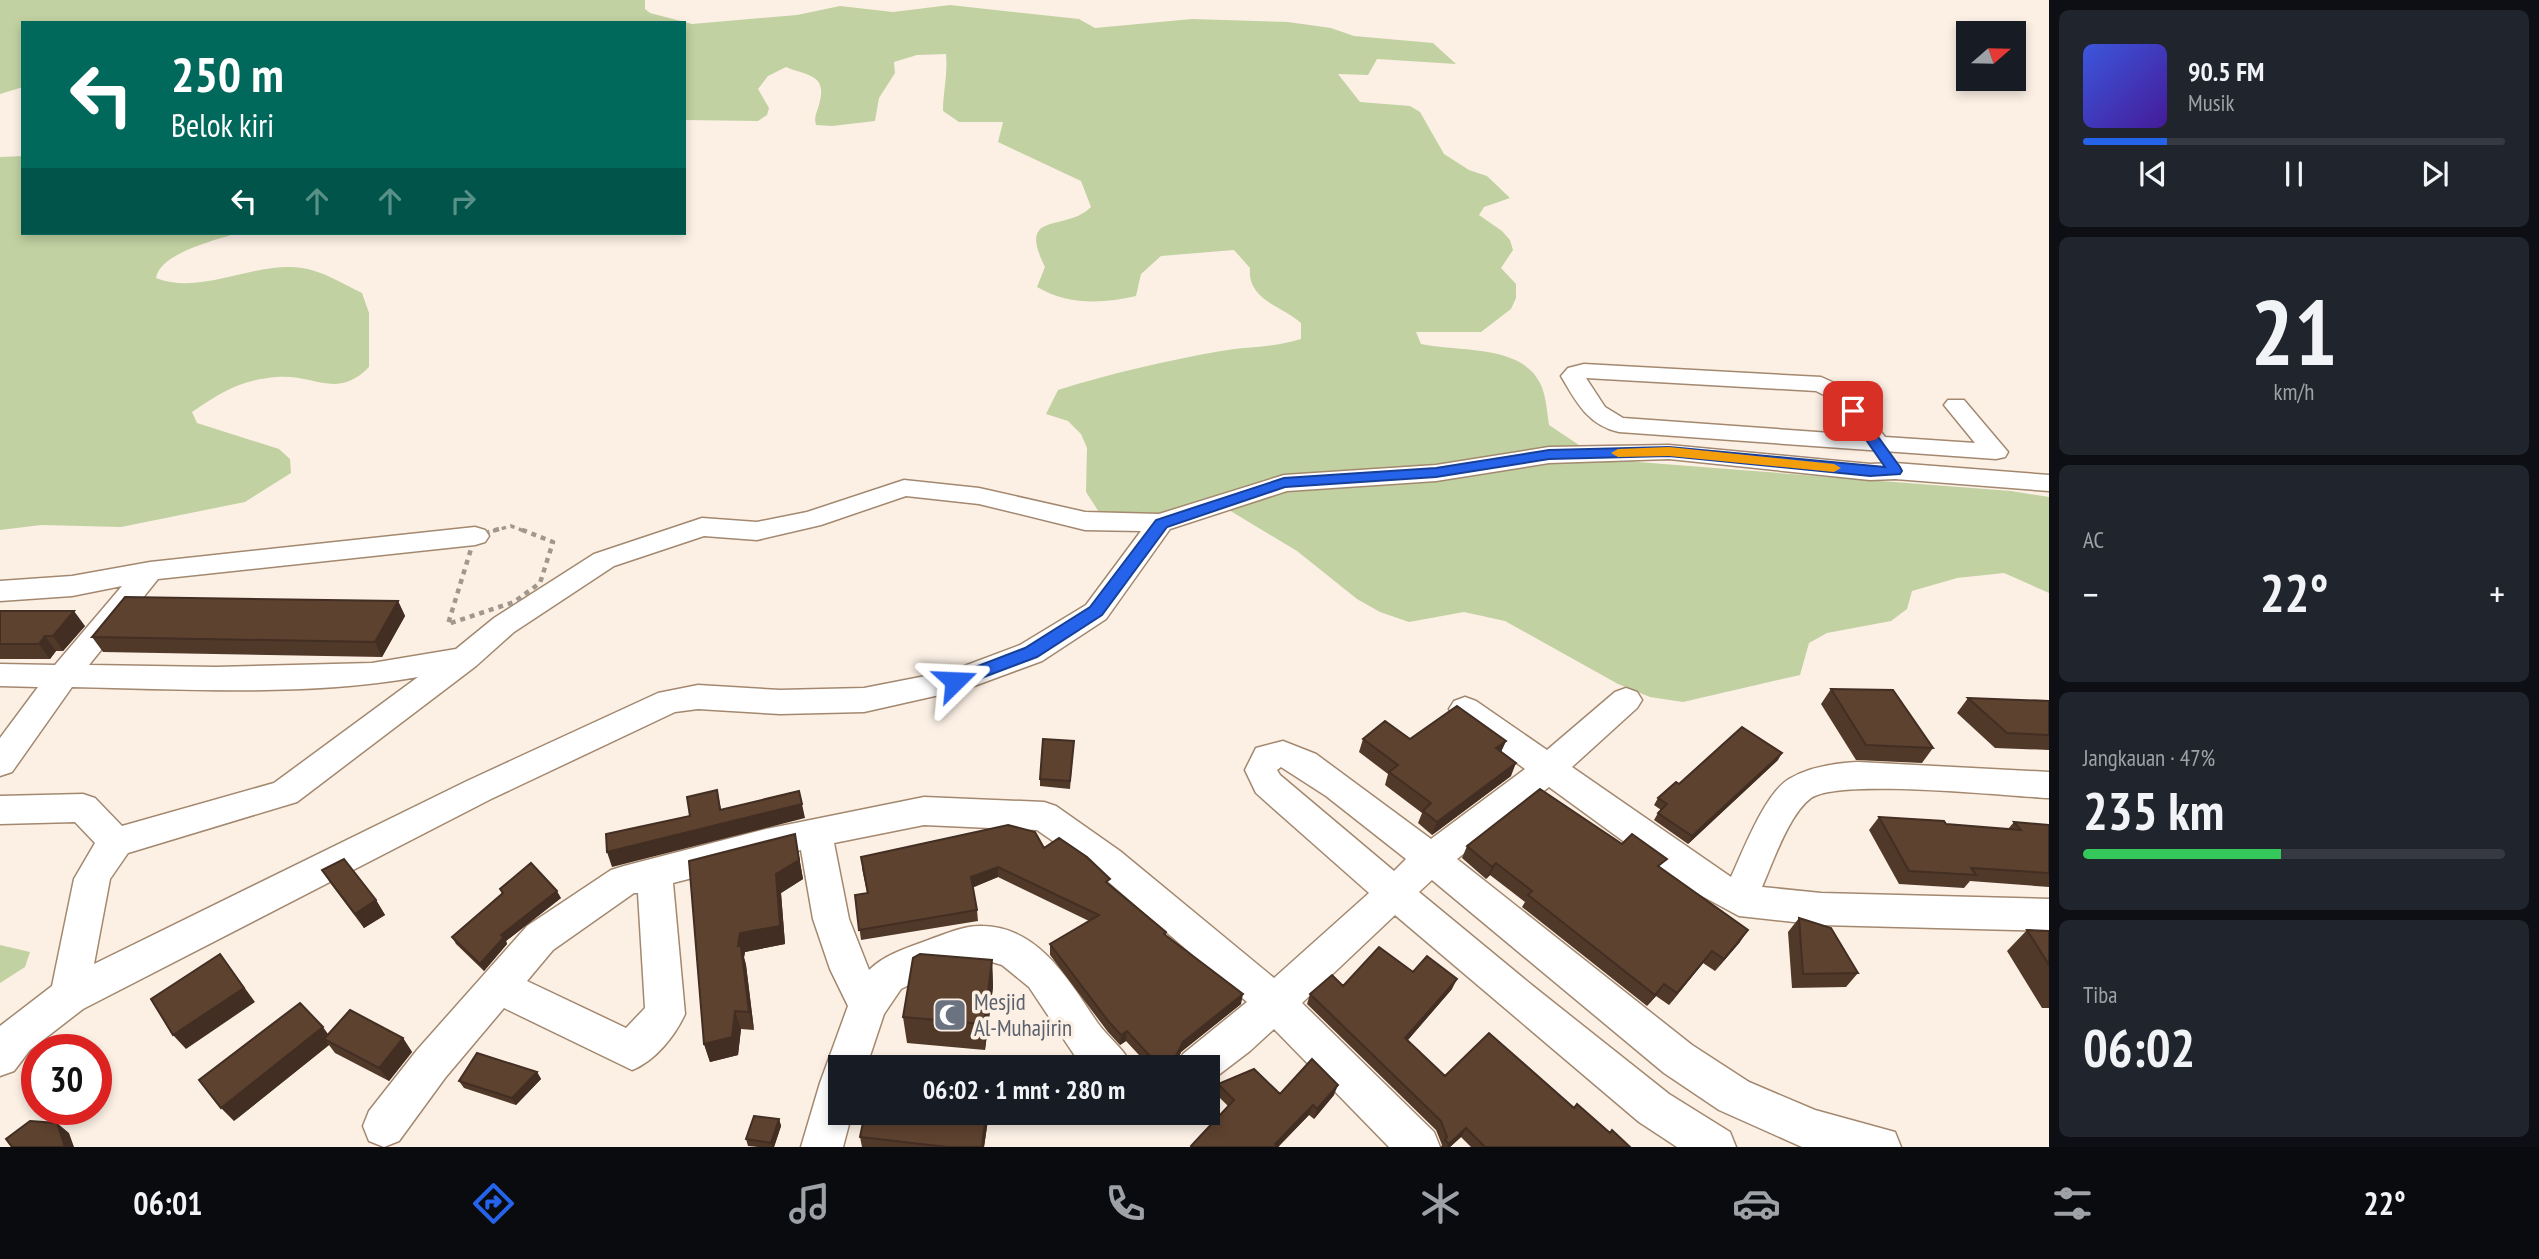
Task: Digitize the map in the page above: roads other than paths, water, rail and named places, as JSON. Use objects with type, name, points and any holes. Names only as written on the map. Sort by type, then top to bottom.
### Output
[{"type":"street","points":[[1895,471],[1878,444],[1840,394],[1821,384],[1584,371],[1573,376],[1594,413],[1619,425],[1878,444],[1996,452],[1956,405]]},
{"type":"street","points":[[69,996],[92,879],[100,862],[116,842],[285,793],[465,658],[504,625],[604,560],[702,527],[757,531],[812,519],[904,488],[979,496],[1085,521],[1161,523],[1284,483],[1436,473],[1549,454],[1669,452],[1870,472],[1895,471],[2049,483]]},
{"type":"street","points":[[0,1057],[16,1037],[69,996],[479,790],[669,701],[698,697],[780,702],[864,700],[955,681],[1031,653],[1096,611],[1161,523]]},
{"type":"street","points":[[0,591],[72,586],[150,571],[475,536]]},
{"type":"street","points":[[0,763],[62,676],[150,571]]},
{"type":"street","points":[[0,675],[216,678],[372,674],[465,658]]},
{"type":"street","points":[[1213,1055],[1275,1003],[1431,859],[1548,769],[1626,700]]},
{"type":"street","points":[[1465,709],[1702,878],[1739,900],[1821,909],[2049,915]]},
{"type":"street","points":[[1715,1147],[1643,1099],[1519,999],[1268,784],[1261,770],[1268,757],[1283,754],[1304,763],[1431,859],[1678,1059],[1734,1096],[1814,1131],[1880,1147]]},
{"type":"street","points":[[1739,900],[1764,842],[1796,790],[1818,781],[1833,776],[1858,775],[2049,785]]},
{"type":"street","points":[[0,810],[83,808],[116,842]]},
{"type":"street","points":[[384,1126],[431,1064],[540,938],[624,881],[654,871],[815,833],[924,811],[1044,816],[1118,869],[1203,939],[1275,1003],[1418,1146]]},
{"type":"street","points":[[815,833],[831,919],[849,969],[868,1006]]},
{"type":"street","points":[[497,986],[632,1051],[665,1014],[654,871]]},
{"type":"street","points":[[851,1055],[868,1006],[888,977],[906,964],[982,942],[1020,956],[1044,977],[1071,1017],[1102,1055]]},
{"type":"street","points":[[822,1147],[828,1125]]},
{"type":"place","name":"Mesjid Al-Muhajirin","points":[[950,1015]]}]
